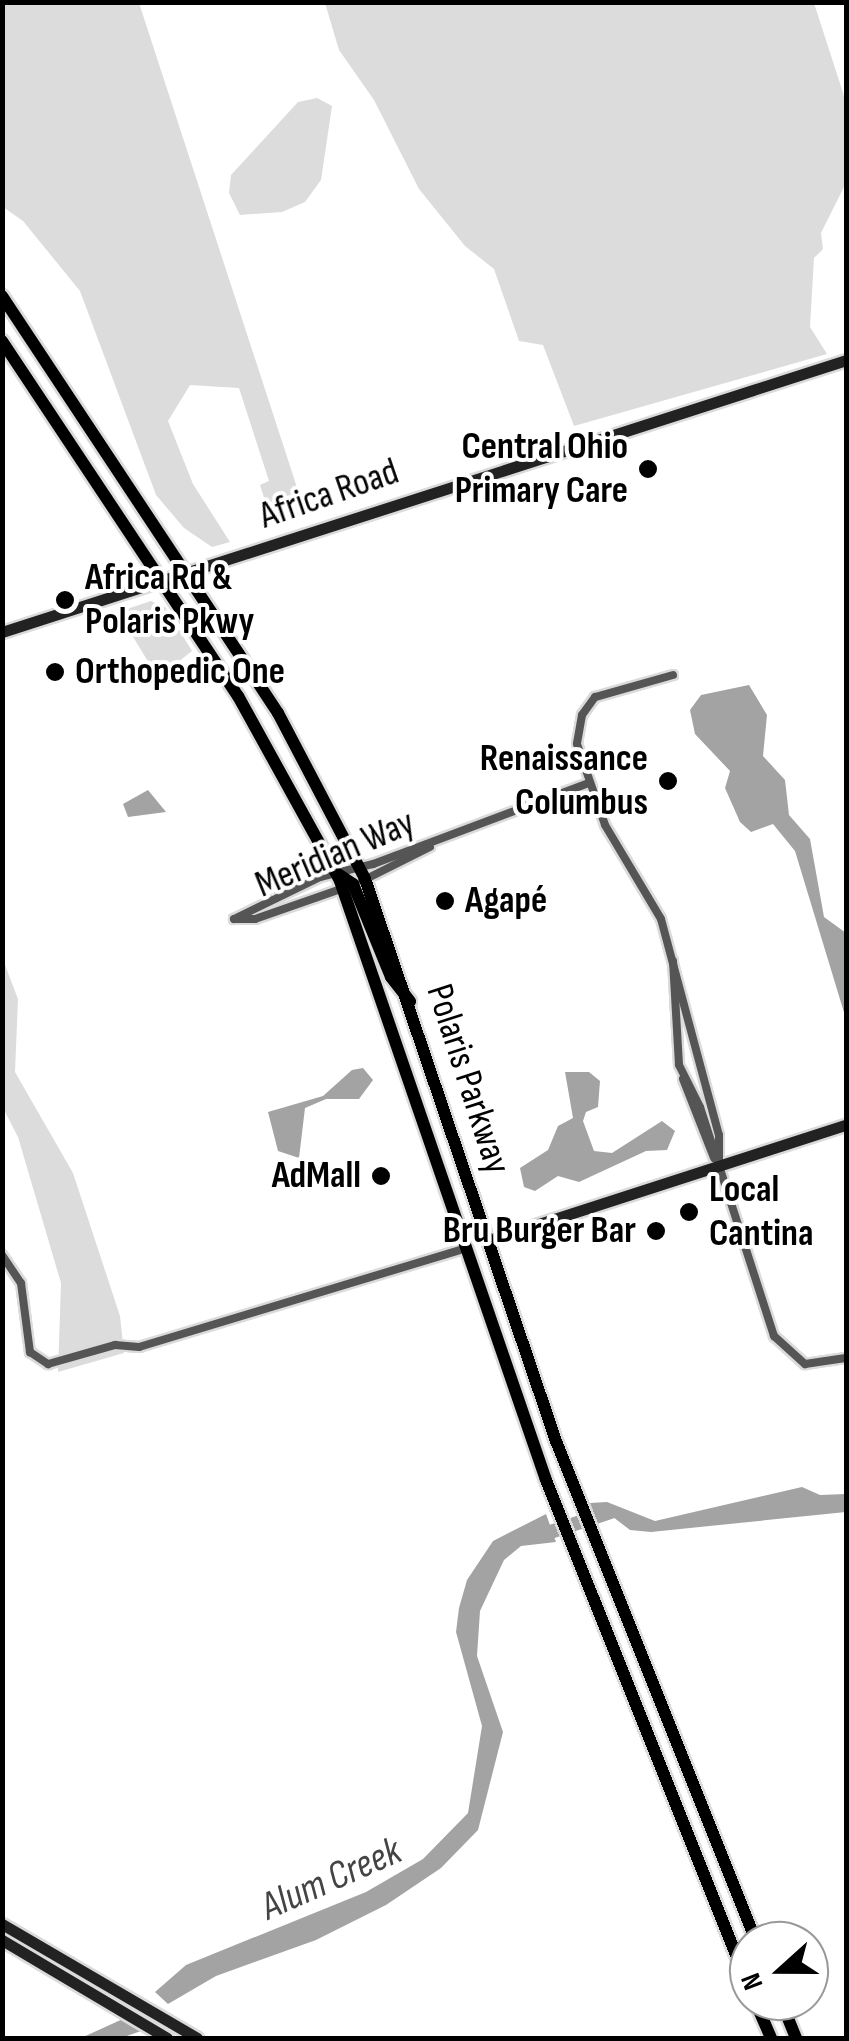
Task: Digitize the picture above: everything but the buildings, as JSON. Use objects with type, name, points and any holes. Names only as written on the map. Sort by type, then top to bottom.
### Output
[{"type":"main road","name":"Polaris Parkway","points":[[2,296],[278,713],[358,864],[354,884],[466,1248],[553,1499],[729,1937]]},
{"type":"main road","points":[[2,341],[284,771],[336,872],[354,884]]},
{"type":"main road","name":"Polaris Parkway","points":[[354,884],[391,978],[412,1003],[488,1240],[576,1491],[748,1921]]},
{"type":"main road","points":[[466,1248],[488,1240]]},
{"type":"street","name":"Africa Road","points":[[2,632],[846,360]]},
{"type":"street","points":[[673,675],[611,688],[587,705],[576,736],[588,783],[614,844],[655,906],[719,1135],[719,1166]]},
{"type":"street","name":"Meridian Way","points":[[446,836],[354,884],[255,919],[234,919],[336,872],[358,864],[373,864],[446,836],[588,783]]},
{"type":"street","points":[[672,961],[679,1065],[702,1141],[719,1166],[779,1344],[805,1364],[846,1358]]},
{"type":"street","points":[[488,1240],[846,1125]]},
{"type":"street","points":[[2,1255],[21,1283],[26,1336],[39,1362],[169,1336],[466,1248]]},
{"type":"street","points":[[2,1924],[27,1946],[196,2038]]},
{"type":"street","points":[[2,1940],[27,1946]]},
{"type":"street","points":[[116,1997],[167,2038]]},
{"type":"shaded area","points":[[2,3],[139,3],[306,515],[271,519],[260,485],[269,481],[239,388],[190,385],[168,421],[193,484],[230,542],[212,547],[184,528],[156,495],[80,291],[23,221],[3,207]]},
{"type":"shaded area","points":[[325,3],[814,3],[846,102],[846,183],[821,233],[823,249],[814,258],[810,327],[827,354],[574,426],[543,345],[519,341],[494,269],[465,246],[419,189],[374,100],[339,50]]},
{"type":"shaded area","points":[[317,98],[332,106],[321,180],[305,202],[282,212],[240,215],[229,193],[231,175],[298,102]]},
{"type":"shaded area","points":[[151,601],[165,607],[192,651],[158,678],[118,612]]},
{"type":"shaded area","points":[[749,685],[767,715],[763,756],[785,780],[789,815],[810,839],[824,917],[846,933],[846,1019],[795,851],[773,824],[751,832],[740,822],[725,788],[730,771],[695,734],[690,710],[701,695]]},
{"type":"shaded area","points":[[148,790],[166,812],[128,817],[123,804]]},
{"type":"shaded area","points":[[2,957],[18,999],[15,1072],[73,1173],[120,1316],[124,1353],[58,1372],[61,1283],[18,1137],[3,1108]]},
{"type":"shaded area","points":[[363,1068],[373,1080],[359,1099],[326,1099],[305,1108],[299,1158],[278,1151],[268,1112],[323,1096],[352,1070]]},
{"type":"shaded area","points":[[565,1072],[589,1072],[600,1081],[598,1107],[586,1112],[583,1121],[594,1151],[612,1153],[662,1121],[675,1131],[667,1150],[646,1151],[579,1182],[558,1176],[535,1191],[524,1187],[520,1168],[548,1150],[558,1126],[573,1118]]},
{"type":"shaded area","points":[[802,1487],[820,1495],[846,1494],[846,1512],[651,1532],[630,1530],[613,1517],[596,1518],[590,1503],[607,1502],[655,1521]]},
{"type":"shaded area","points":[[546,1514],[556,1542],[521,1546],[504,1560],[480,1611],[477,1656],[503,1732],[478,1830],[441,1868],[386,1905],[316,1940],[216,1976],[168,2004],[155,1992],[186,1965],[366,1892],[423,1859],[468,1813],[482,1726],[456,1632],[459,1608],[467,1580],[493,1541]]},
{"type":"shaded area","points":[[125,2018],[144,2030],[121,2038],[81,2038]]},
{"type":"waterway","name":"Alum Creek","points":[[538,1536],[611,1512]]},
{"type":"place","name":"Central Ohio Primary Care","points":[[648,469]]},
{"type":"place","name":"Africa Rd & Polaris Pkwy","points":[[65,600]]},
{"type":"place","name":"Orthopedic One","points":[[55,672]]},
{"type":"place","name":"Renaissance Columbus","points":[[668,781]]},
{"type":"place","name":"Agapé","points":[[445,901]]},
{"type":"place","name":"AdMall","points":[[381,1176]]},
{"type":"place","name":"Local Cantina","points":[[689,1212]]},
{"type":"place","name":"Bru Burger Bar","points":[[656,1231]]}]
